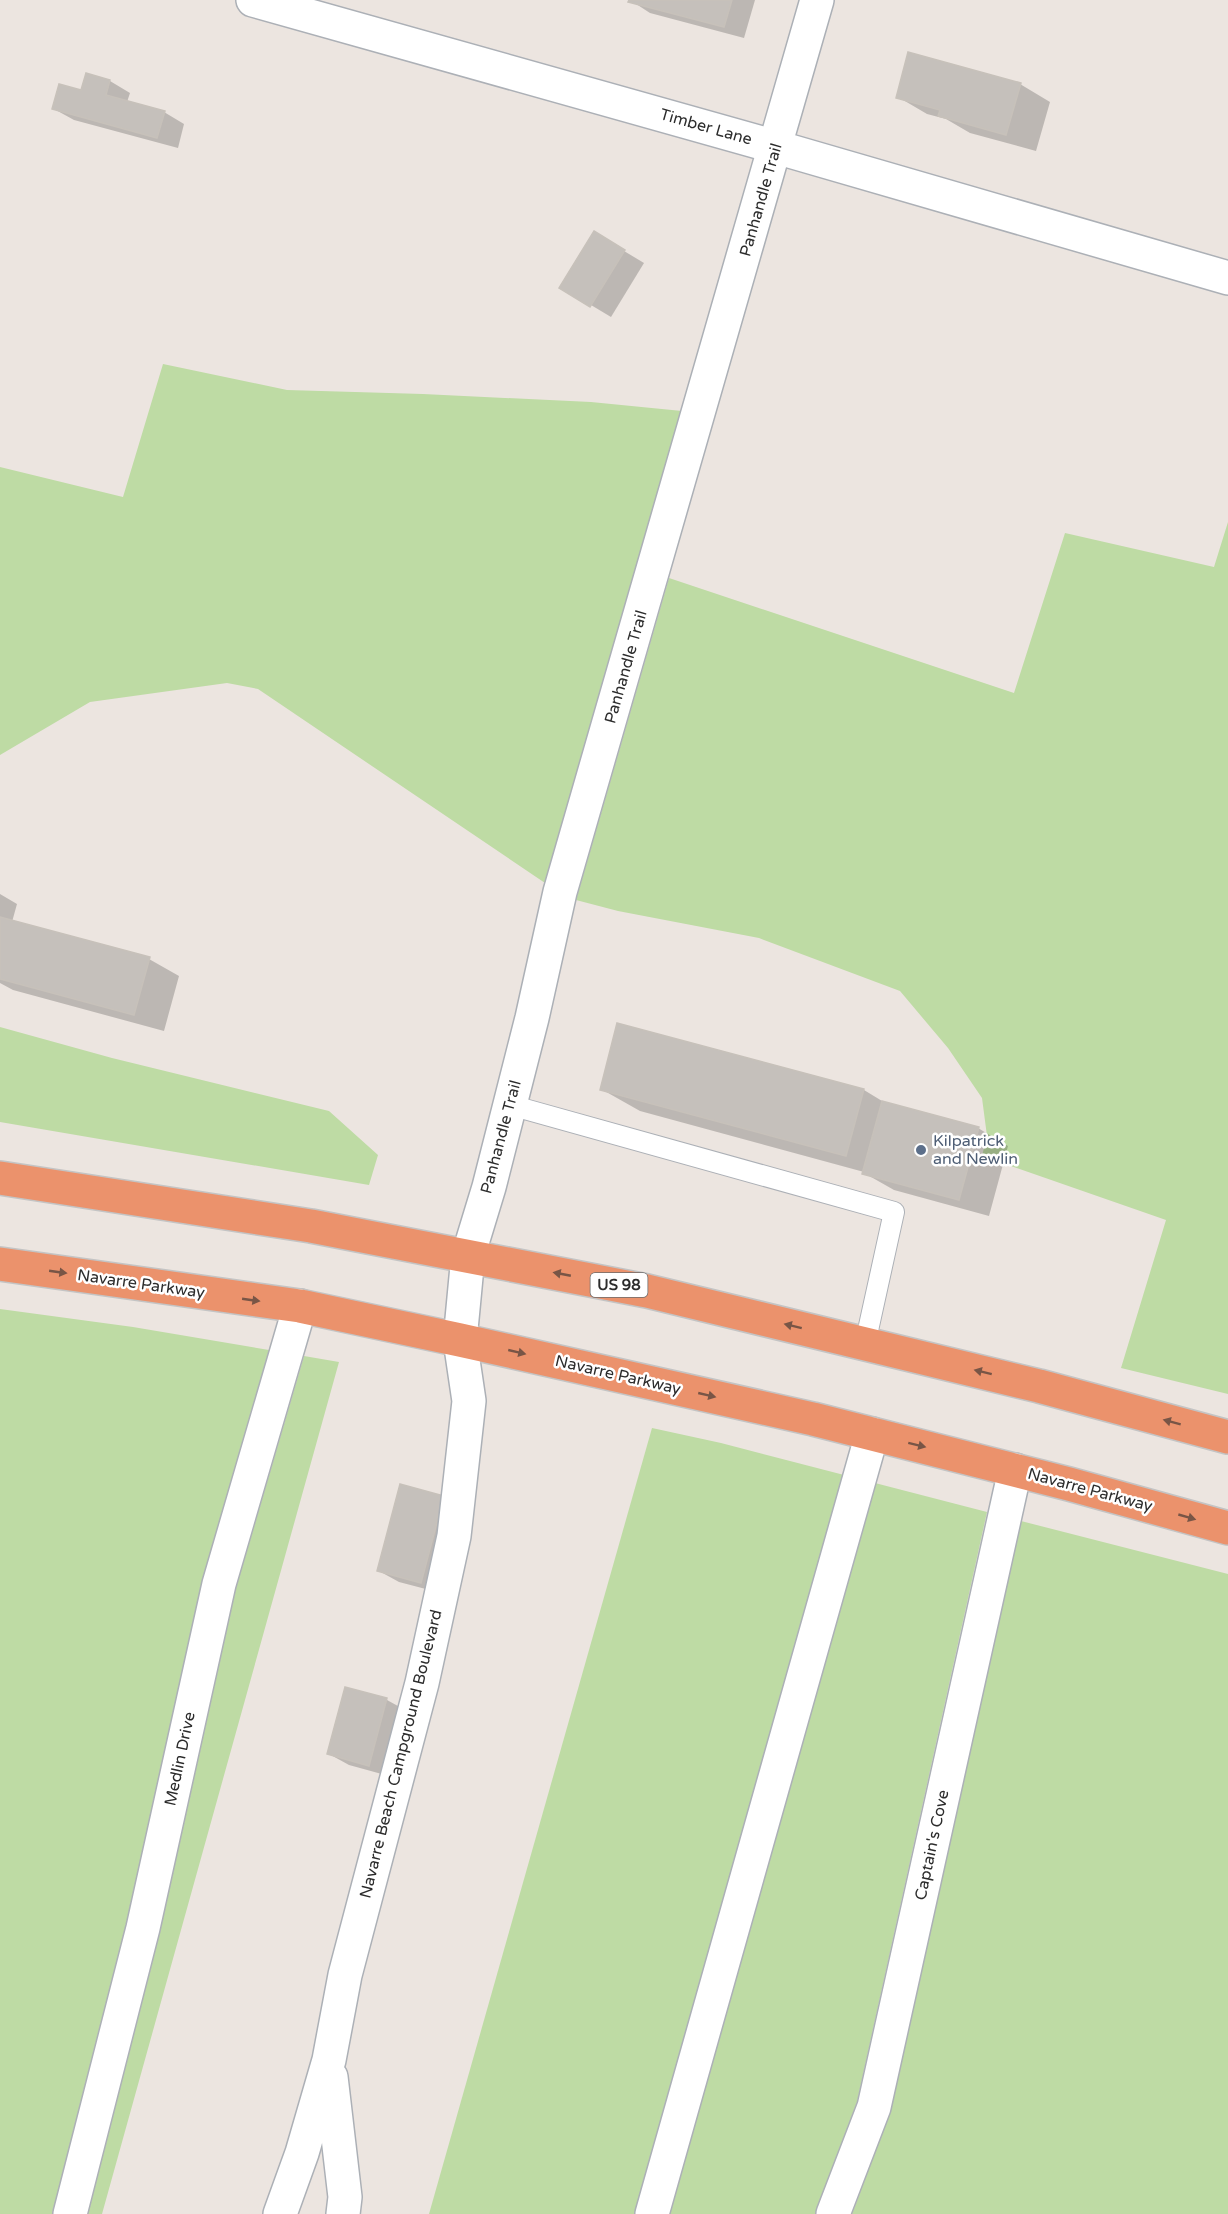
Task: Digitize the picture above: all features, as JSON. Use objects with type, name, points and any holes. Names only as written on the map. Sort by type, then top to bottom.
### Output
[{"type":"highway","name":"US 98","points":[[0,1178],[310,1226],[647,1291],[1040,1386],[1228,1437]]},
{"type":"highway","points":[[0,1201],[162,1203]]},
{"type":"highway","name":"Navarre Parkway","points":[[0,1264],[300,1306],[460,1340],[813,1419],[1015,1470],[1228,1528]]},
{"type":"street","name":"Timber Lane","points":[[253,0],[776,147],[1228,278]]},
{"type":"street","name":"Panhandle Trail","points":[[460,1340],[468,1256],[510,1105],[560,892],[817,0]]},
{"type":"street","name":"Medlin Drive","points":[[70,2214],[143,1928],[219,1584],[300,1306]]},
{"type":"street","name":"Navarre Beach Campground Boulevard","points":[[329,2060],[345,1975],[422,1683],[454,1536],[468,1401],[460,1340]]},
{"type":"street","points":[[652,2214],[872,1434]]},
{"type":"street","name":"Captain's Cove","points":[[833,2214],[874,2107],[1015,1470]]},
{"type":"street","points":[[280,2214],[302,2153],[329,2060]]},
{"type":"street","points":[[329,2060],[345,2197],[344,2214]]},
{"type":"lane","points":[[510,1105],[894,1212],[865,1344]]},
{"type":"green space","points":[[163,364],[287,390],[591,402],[682,411],[545,883],[258,689],[227,683],[90,702],[0,755],[0,467],[123,497]]},
{"type":"green space","points":[[1228,522],[1228,1394],[1121,1368],[1166,1220],[982,1156],[987,1136],[982,1098],[948,1048],[900,991],[759,938],[618,911],[576,900],[669,578],[1014,693],[1065,533],[1214,567]]},
{"type":"green space","points":[[0,1027],[112,1058],[329,1111],[378,1155],[369,1185],[0,1122]]},
{"type":"green space","points":[[0,1309],[133,1327],[269,1350],[202,1581],[126,1924],[52,2214],[0,2214]]},
{"type":"green space","points":[[304,1356],[339,1362],[102,2214],[88,2214],[160,1932],[236,1588]]},
{"type":"green space","points":[[652,1428],[721,1443],[987,1512],[857,2102],[815,2214],[429,2214]]},
{"type":"green space","points":[[1021,1521],[1228,1574],[1228,2214],[852,2214],[891,2110]]},
{"type":"building","points":[[629,0],[732,0],[724,27],[628,2]]},
{"type":"building","points":[[908,52],[1021,83],[1006,135],[938,116],[940,110],[896,98]]},
{"type":"building","points":[[86,73],[110,80],[106,95],[165,111],[157,138],[52,109],[59,84],[81,90]]},
{"type":"building","points":[[594,231],[625,250],[590,307],[559,288]]},
{"type":"building","points":[[0,917],[150,957],[134,1015],[0,979]]},
{"type":"building","points":[[617,1023],[864,1089],[846,1156],[600,1090]]},
{"type":"building","name":"Kilpatrick and Newlin","points":[[882,1101],[979,1127],[959,1200],[862,1174]]},
{"type":"building","points":[[400,1484],[444,1496],[421,1583],[377,1571]]},
{"type":"building","points":[[345,1687],[387,1698],[369,1766],[327,1754]]},
{"type":"place","name":"Kilpatrick and Newlin","points":[[921,1150]]}]
